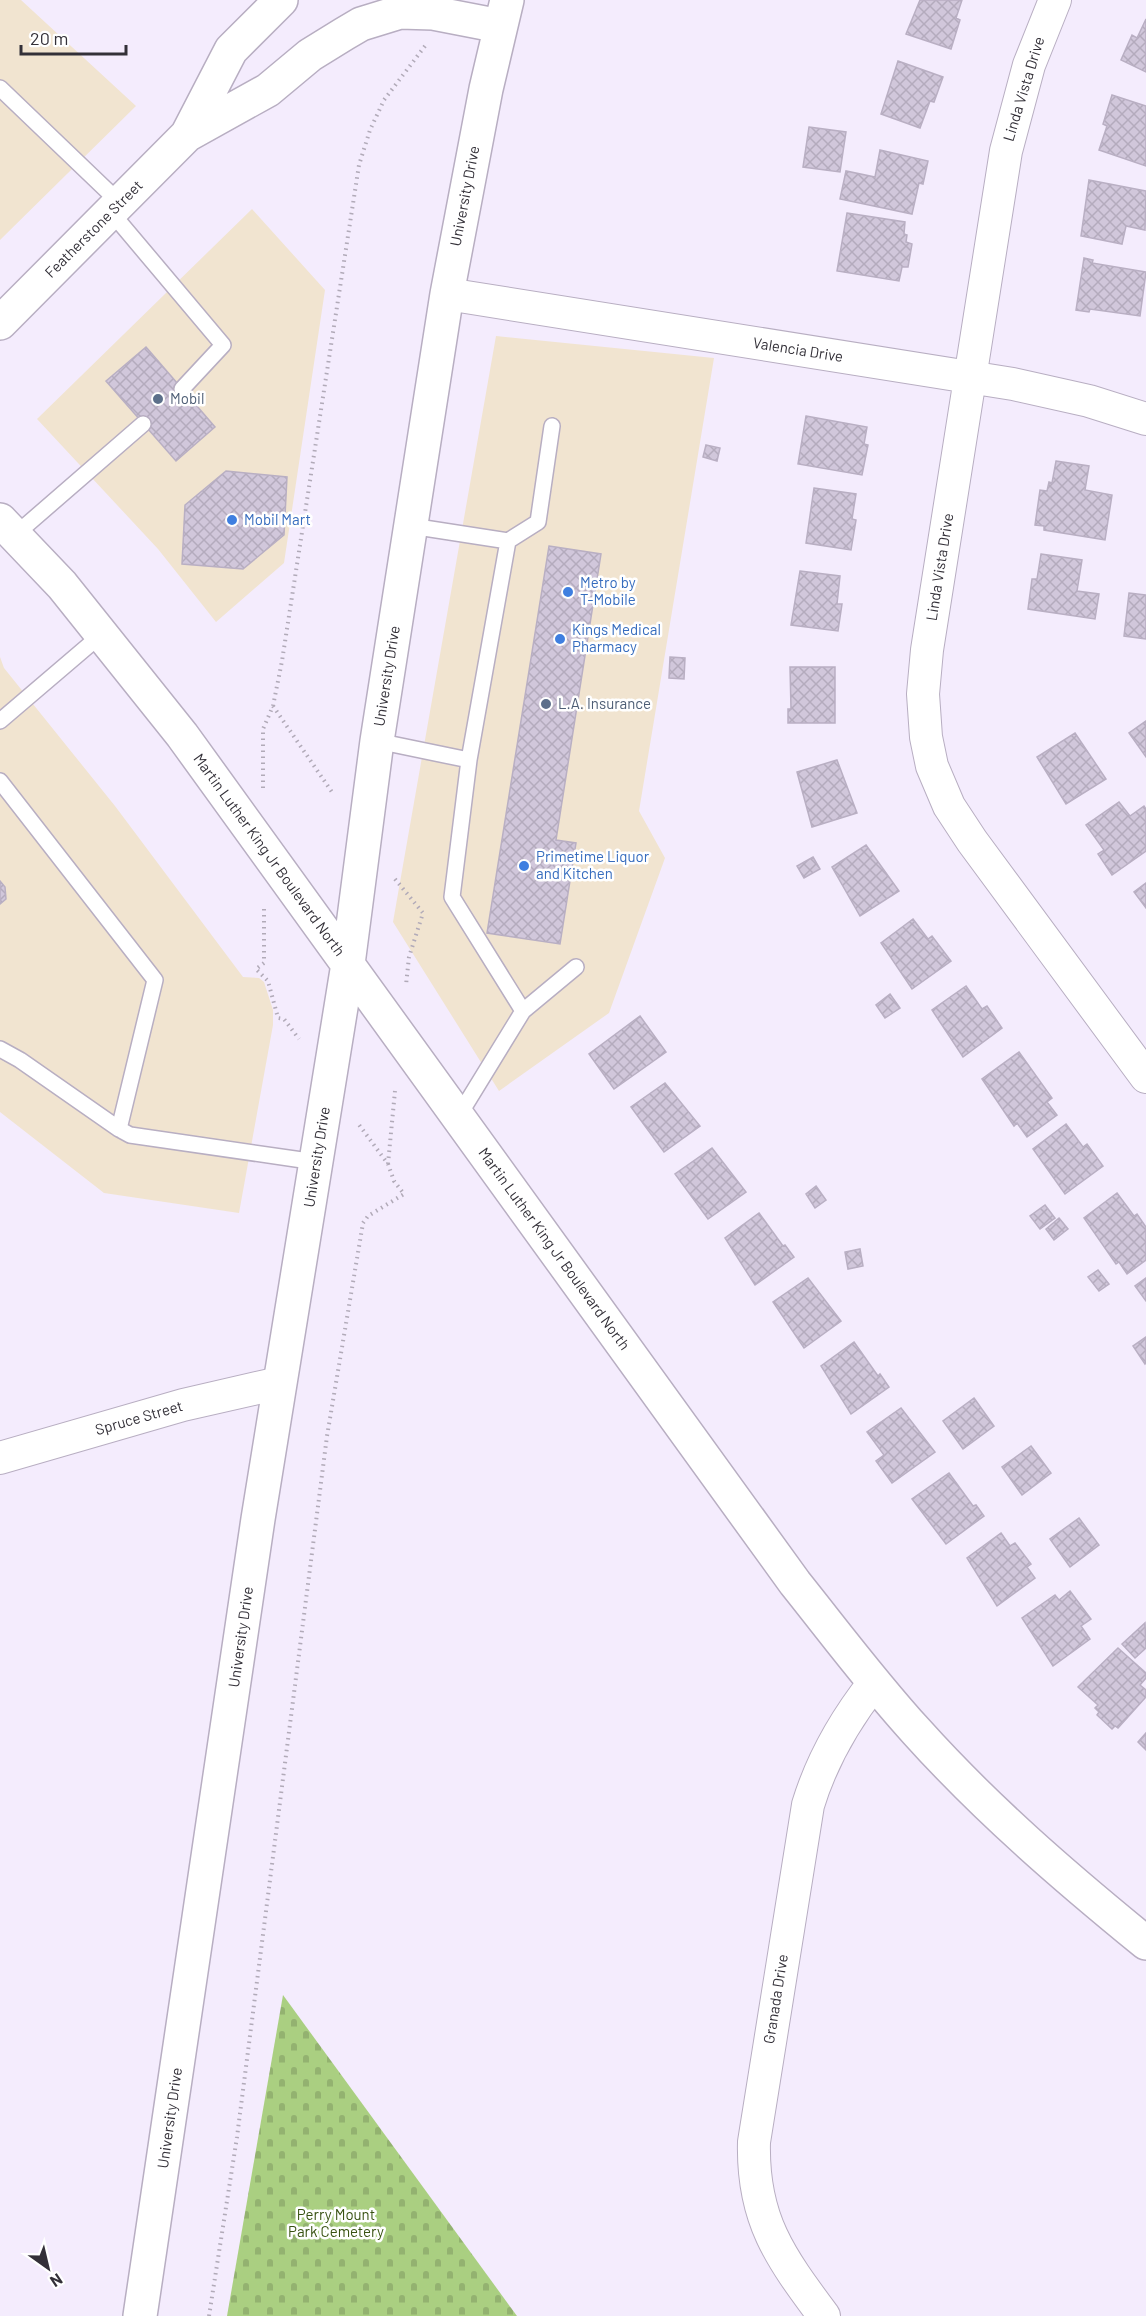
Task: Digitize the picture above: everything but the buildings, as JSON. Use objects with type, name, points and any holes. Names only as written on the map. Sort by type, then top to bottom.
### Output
[{"type":"main road","name":"Featherstone Street","points":[[187,135],[231,50],[281,0]]},
{"type":"main road","name":"Featherstone Street","points":[[0,323],[187,135],[268,90],[327,44],[361,24],[380,17],[416,12],[504,13]]},
{"type":"main road","name":"University Drive","points":[[140,2316],[279,1383],[348,964],[377,741],[447,294],[504,13]]},
{"type":"main road","name":"Martin Luther King Jr Boulevard North","points":[[7,527],[102,634],[182,735],[795,1583],[874,1683],[916,1731],[1003,1820],[1078,1888],[1146,1944]]},
{"type":"street","name":"Linda Vista Drive","points":[[1055,0],[1029,65],[1010,132],[924,672],[923,716],[929,752],[938,780],[956,819],[1146,1077]]},
{"type":"street","name":"Valencia Drive","points":[[447,294],[1051,391],[1146,419]]},
{"type":"street","name":"Spruce Street","points":[[0,1458],[183,1405],[279,1383]]},
{"type":"street","name":"Granada Drive","points":[[824,2316],[783,2260],[764,2220],[755,2181],[754,2142],[808,1805],[827,1753],[848,1716],[874,1683]]},
{"type":"lane","points":[[0,88],[115,207],[223,345],[182,389]]},
{"type":"lane","points":[[7,527],[143,424]]},
{"type":"lane","points":[[411,526],[508,541],[537,522],[552,426]]},
{"type":"lane","points":[[508,541],[469,760],[452,897],[523,1011]]},
{"type":"lane","points":[[0,721],[102,634]]},
{"type":"lane","points":[[377,741],[469,760]]},
{"type":"lane","points":[[0,781],[155,980],[119,1129]]},
{"type":"lane","points":[[458,1117],[523,1011],[576,967]]},
{"type":"lane","points":[[0,1049],[20,1060],[130,1135],[316,1162]]},
{"type":"path","points":[[263,729],[273,706],[359,165],[370,130],[384,100],[424,51]]},
{"type":"path","points":[[273,706],[286,728]]},
{"type":"path","points":[[406,894],[423,913],[409,957]]},
{"type":"path","points":[[264,963],[256,969],[268,981],[278,1018],[285,1018]]},
{"type":"path","points":[[209,2316],[237,2137],[327,1436],[363,1223],[368,1216],[404,1194],[394,1181],[388,1164]]},
{"type":"shaded area","points":[[0,0],[21,0],[136,106],[0,240]]},
{"type":"shaded area","points":[[252,209],[325,290],[284,563],[216,622],[158,549],[37,419]]},
{"type":"shaded area","points":[[496,336],[714,358],[639,811],[665,858],[609,1013],[499,1091],[393,922]]},
{"type":"shaded area","points":[[0,657],[4,668],[115,806],[243,977],[259,978],[264,982],[273,1010],[273,1025],[239,1213],[104,1193],[0,1112]]},
{"type":"green space","name":"Perry Mount Park Cemetery","points":[[283,1995],[517,2316],[227,2316]]},
{"type":"place","name":"Mobil","points":[[158,399]]},
{"type":"place","name":"Mobil Mart","points":[[232,520]]},
{"type":"place","name":"Metro by T-Mobile","points":[[568,592]]},
{"type":"place","name":"Kings Medical Pharmacy","points":[[560,639]]},
{"type":"place","name":"L.A. Insurance","points":[[546,704]]},
{"type":"place","name":"Primetime Liquor and Kitchen","points":[[524,866]]}]
